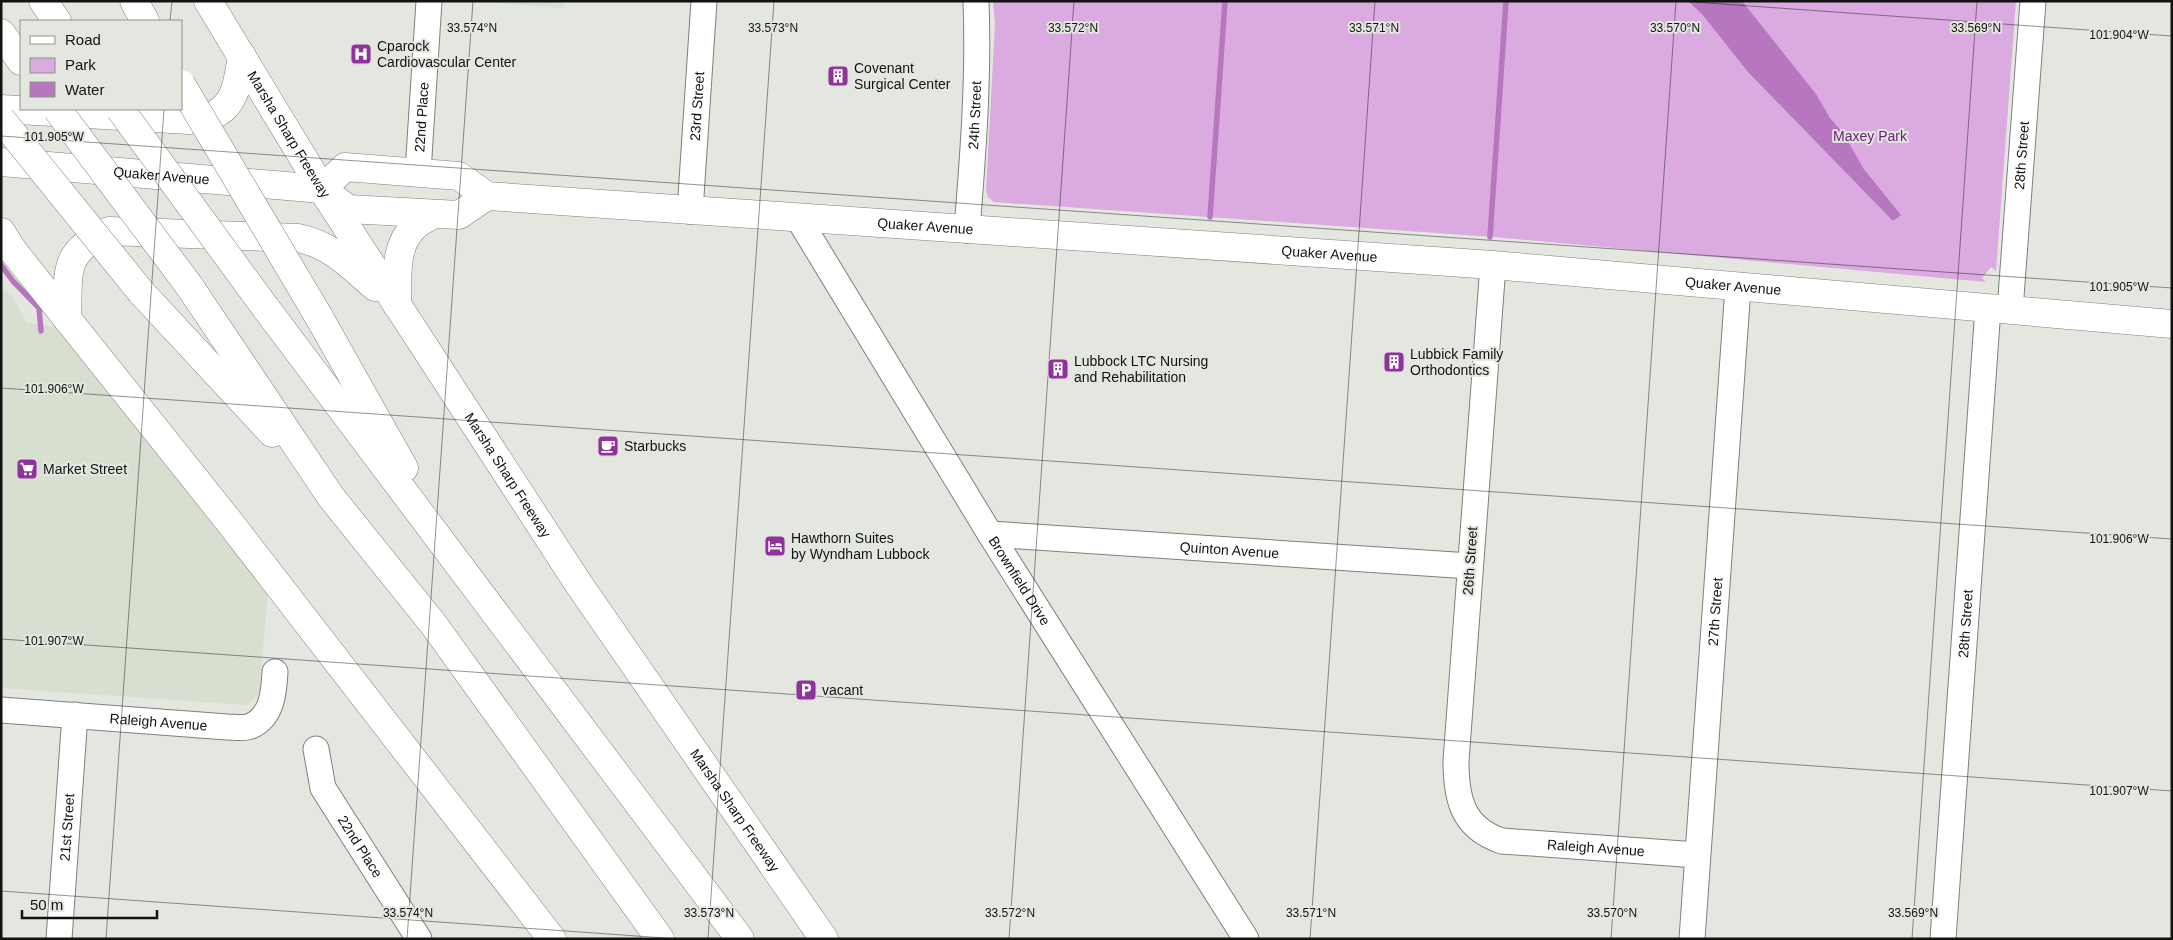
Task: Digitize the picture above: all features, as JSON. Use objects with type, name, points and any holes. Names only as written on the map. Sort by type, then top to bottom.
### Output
[{"type":"main road","points":[[43,1],[56,20]]},
{"type":"main road","points":[[134,1],[144,20]]},
{"type":"main road","name":"Marsha Sharp Freeway","points":[[208,1],[322,189],[578,583],[824,939]]},
{"type":"main road","points":[[1,109],[189,120],[214,115],[234,96],[242,56]]},
{"type":"main road","points":[[182,86],[319,317],[458,565]]},
{"type":"main road","points":[[58,110],[190,287],[331,497]]},
{"type":"main road","points":[[121,110],[265,307],[740,939]]},
{"type":"main road","points":[[1,119],[141,292],[331,497],[434,625],[660,939]]},
{"type":"main road","name":"Quaker Avenue","points":[[1,162],[322,189]]},
{"type":"main road","points":[[345,167],[418,172],[459,176],[487,196],[459,215],[435,214],[348,209],[322,189],[345,167]]},
{"type":"main road","name":"Quaker Avenue","points":[[487,196],[1493,266],[2172,324]]},
{"type":"main road","points":[[397,305],[399,255],[403,243],[415,225],[435,214]]},
{"type":"main road","points":[[67,319],[69,269],[75,255],[89,240],[109,231],[298,238],[313,241],[332,251],[397,305]]},
{"type":"main road","points":[[1,232],[67,319],[239,534],[552,939]]},
{"type":"street","name":"22nd Place","points":[[418,172],[429,1]]},
{"type":"street","name":"23rd Street","points":[[690,211],[704,1]]},
{"type":"street","name":"24th Street","points":[[967,230],[976,110],[978,48],[976,1]]},
{"type":"street","name":"28th Street","points":[[1943,939],[1999,309],[2033,1]]},
{"type":"street","name":"Brownfield Drive","points":[[798,218],[990,534],[1246,939]]},
{"type":"street","name":"26th Street","points":[[1493,266],[1470,566],[1456,784],[1464,812],[1482,832],[1497,840]]},
{"type":"street","name":"27th Street","points":[[1692,939],[1738,287]]},
{"type":"street","name":"Quinton Avenue","points":[[990,534],[1470,566]]},
{"type":"street","name":"Raleigh Avenue","points":[[1,710],[227,727],[249,727],[262,719],[270,707],[275,672]]},
{"type":"street","name":"21st Street","points":[[59,939],[75,715]]},
{"type":"street","name":"22nd Place","points":[[316,749],[323,788],[411,934]]},
{"type":"street","name":"Raleigh Avenue","points":[[1497,840],[1697,855]]},
{"type":"shaded area","points":[[473,1],[564,1],[563,8]]},
{"type":"shaded area","points":[[1,288],[12,295],[27,323],[58,327],[268,594],[259,693],[247,705],[1,688]]},
{"type":"green space","name":"Maxey Park","points":[[993,1],[2016,1],[1996,271],[1991,267],[1982,278],[1986,282],[1493,237],[994,202],[988,197],[986,191],[995,24]]},
{"type":"water","points":[[1688,1],[1742,1],[1816,94],[1830,118],[1844,134],[1863,168],[1901,215],[1893,221],[1748,72],[1702,14]]},
{"type":"waterway","points":[[1210,217],[1225,1]]},
{"type":"waterway","points":[[1490,237],[1506,1]]},
{"type":"waterway","points":[[1,265],[13,281],[39,308],[41,331]]},
{"type":"place","name":"Cparock Cardiovascular Center","points":[[361,54]]},
{"type":"place","name":"Covenant Surgical Center","points":[[838,76]]},
{"type":"place","name":"Lubbick Family Orthodontics","points":[[1394,362]]},
{"type":"place","name":"Lubbock LTC Nursing and Rehabilitation","points":[[1058,369]]},
{"type":"place","name":"Starbucks","points":[[608,446]]},
{"type":"place","name":"Market Street","points":[[27,469]]},
{"type":"place","name":"Hawthorn Suites by Wyndham Lubbock","points":[[775,546]]},
{"type":"place","name":"vacant","points":[[806,690]]}]
